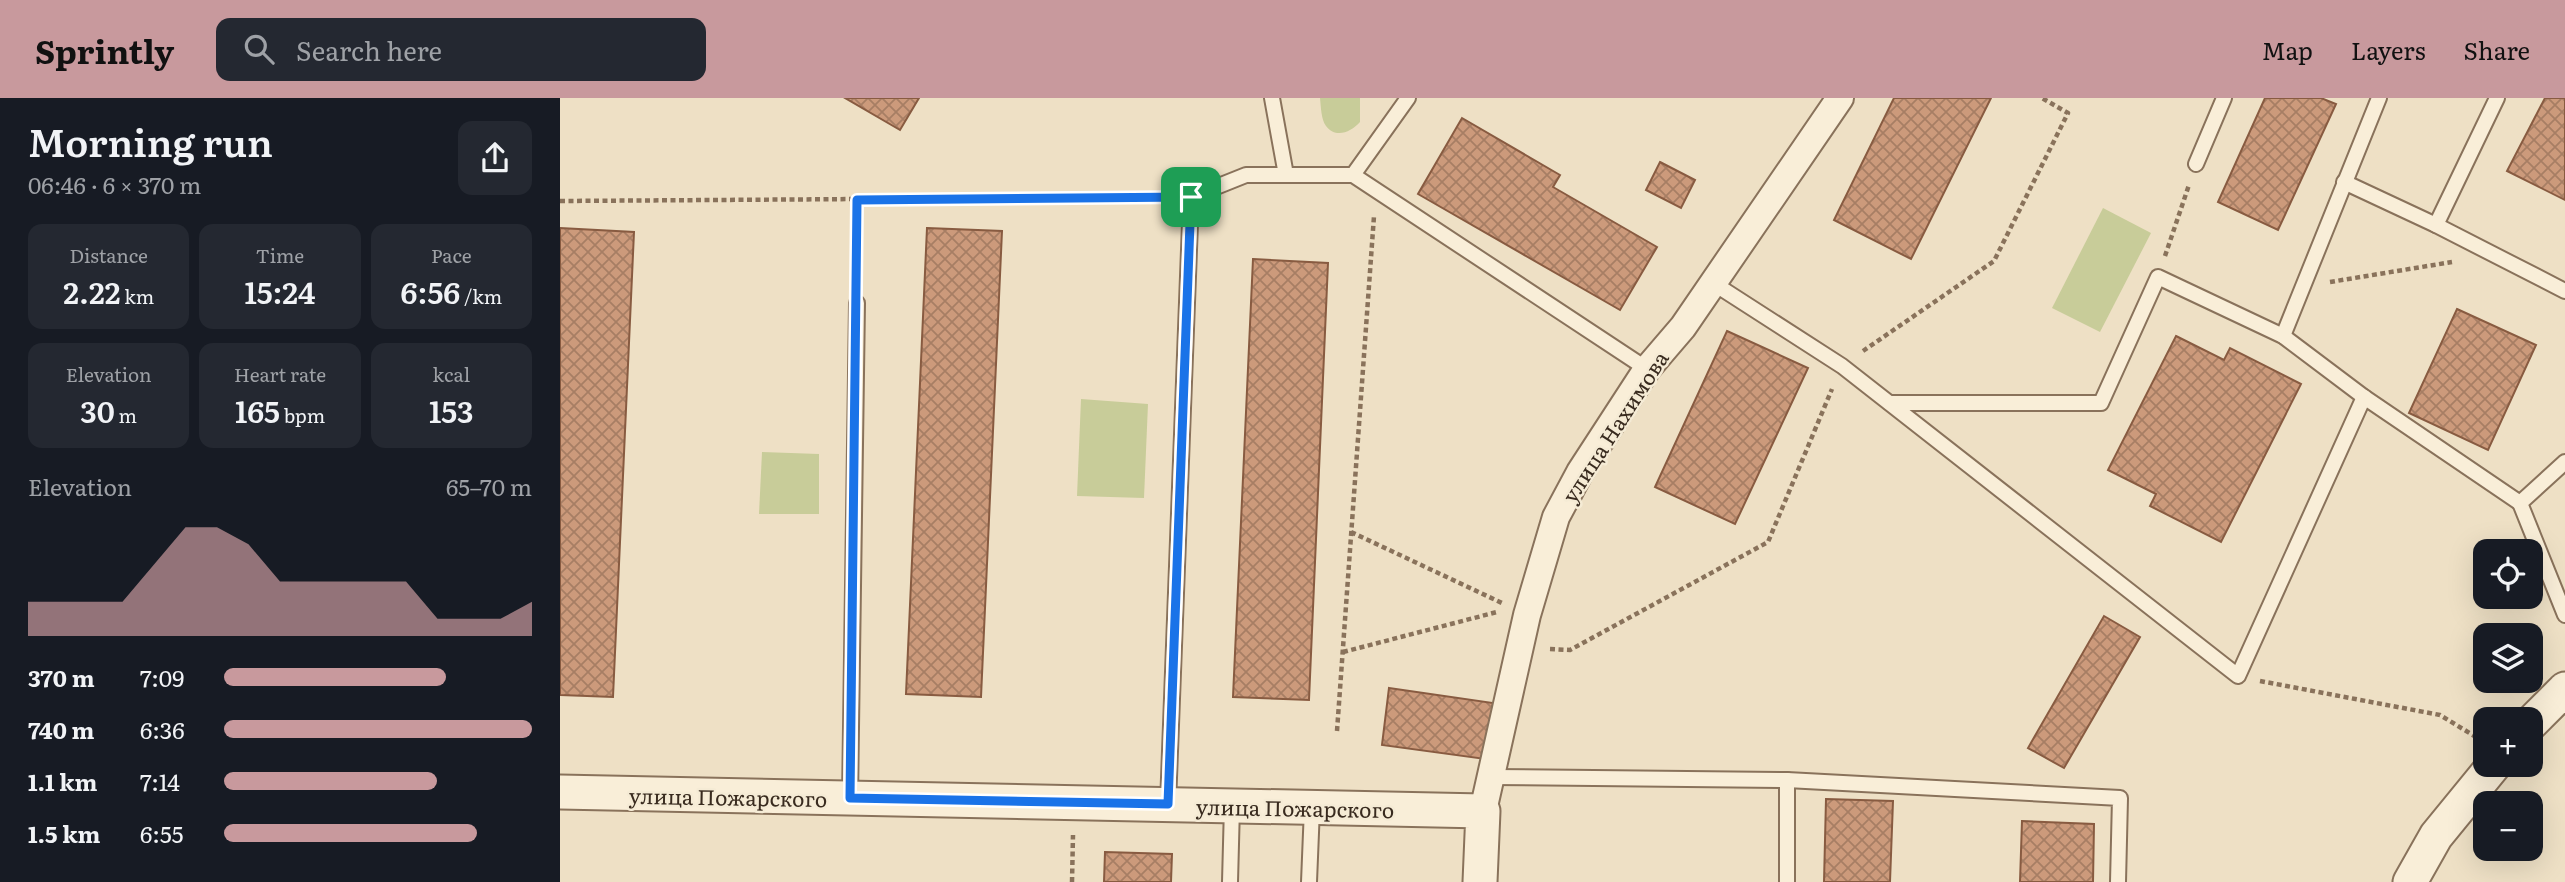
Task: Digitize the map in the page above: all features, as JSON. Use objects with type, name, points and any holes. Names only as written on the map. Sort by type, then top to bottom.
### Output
[{"type":"street","name":"улица Нахимова","points":[[1480,882],[1483,811],[1490,777],[1527,615],[1556,517],[1580,472],[1647,369],[1683,327],[1840,98]]},
{"type":"street","points":[[2543,711],[2565,689]]},
{"type":"street","points":[[2410,882],[2474,777]]},
{"type":"street","name":"улица Пожарского","points":[[560,792],[1483,811]]},
{"type":"lane","points":[[1272,98],[1286,175]]},
{"type":"lane","points":[[1353,175],[1408,98]]},
{"type":"lane","points":[[2196,164],[2224,98]]},
{"type":"lane","points":[[2283,336],[2379,98]]},
{"type":"lane","points":[[2436,225],[2497,98]]},
{"type":"lane","points":[[1168,804],[1191,197],[1246,175],[1353,175],[1647,369]]},
{"type":"lane","points":[[2344,182],[2436,225],[2565,291]]},
{"type":"lane","points":[[1890,403],[2101,403],[2158,277],[2283,336],[2364,397],[2521,503],[2565,615]]},
{"type":"lane","points":[[1713,284],[1842,366],[2238,676],[2364,397]]},
{"type":"lane","points":[[850,798],[857,303]]},
{"type":"lane","points":[[2521,503],[2565,462]]},
{"type":"lane","points":[[1490,777],[1787,780],[2120,797],[2118,882]]},
{"type":"lane","points":[[1787,780],[1787,882]]},
{"type":"lane","points":[[1230,882],[1232,806]]},
{"type":"lane","points":[[1309,882],[1312,807]]},
{"type":"path","points":[[1539,648],[1570,650],[1768,542],[1842,366],[1994,261],[2068,113],[2042,98]]},
{"type":"path","points":[[2158,277],[2196,164]]},
{"type":"path","points":[[1338,731],[1376,191]]},
{"type":"path","points":[[560,201],[1191,197]]},
{"type":"path","points":[[857,200],[857,303]]},
{"type":"path","points":[[2302,286],[2495,255]]},
{"type":"path","points":[[1352,532],[1512,608]]},
{"type":"path","points":[[1343,652],[1499,611]]},
{"type":"path","points":[[2238,676],[2440,715],[2473,741]]},
{"type":"path","points":[[1072,882],[1073,803]]},
{"type":"green space","points":[[1320,98],[1360,98],[1360,122],[1343,133],[1330,130],[1323,120]]},
{"type":"green space","points":[[2103,208],[2151,233],[2100,332],[2052,308]]},
{"type":"green space","points":[[1081,399],[1148,404],[1144,498],[1077,496]]},
{"type":"green space","points":[[762,452],[819,454],[819,514],[759,514]]},
{"type":"building","points":[[845,98],[919,98],[900,130]]},
{"type":"building","points":[[1894,98],[1991,98],[1911,259],[1834,220]]},
{"type":"building","points":[[2265,98],[2321,98],[2336,104],[2278,230],[2218,202]]},
{"type":"building","points":[[2545,98],[2565,98],[2565,200],[2507,171]]},
{"type":"building","points":[[1462,118],[1560,175],[1553,187],[1657,247],[1620,310],[1418,194]]},
{"type":"building","points":[[1660,162],[1695,180],[1681,208],[1646,190]]},
{"type":"building","points":[[560,228],[634,232],[613,697],[560,695]]},
{"type":"building","points":[[927,228],[1002,231],[981,697],[906,694]]},
{"type":"building","points":[[1253,259],[1328,263],[1309,700],[1233,697]]},
{"type":"building","points":[[2457,309],[2536,345],[2488,450],[2409,413]]},
{"type":"building","points":[[1727,331],[1808,368],[1735,524],[1655,487]]},
{"type":"building","points":[[2176,336],[2224,360],[2230,348],[2301,384],[2221,542],[2150,506],[2156,494],[2108,470]]},
{"type":"building","points":[[2104,616],[2140,637],[2064,768],[2028,748]]},
{"type":"building","points":[[1389,688],[1493,703],[1485,759],[1382,745]]},
{"type":"building","points":[[1826,799],[1893,801],[1890,882],[1824,882]]},
{"type":"building","points":[[2022,821],[2094,824],[2093,882],[2020,882]]},
{"type":"building","points":[[1105,852],[1172,854],[1171,882],[1104,882]]},
{"type":"route","points":[[1191,197],[1168,804],[850,798],[857,200],[1191,197]]}]
